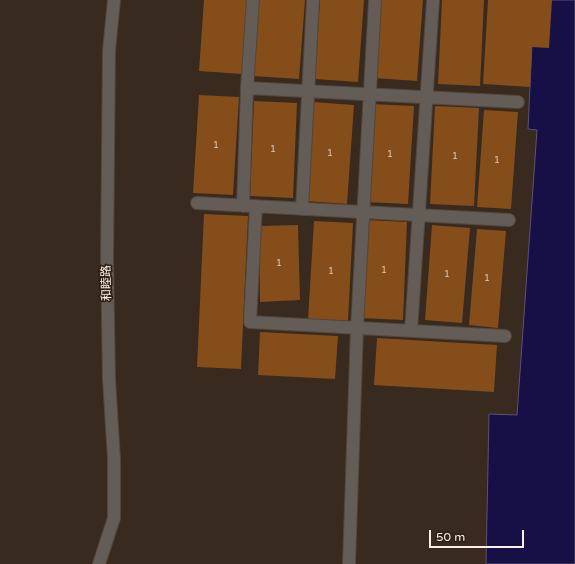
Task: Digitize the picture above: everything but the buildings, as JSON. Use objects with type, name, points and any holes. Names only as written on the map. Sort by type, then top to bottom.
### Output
[{"type":"street","name":"和睦路","points":[[99,564],[114,518],[114,459],[109,380],[106,259],[109,51],[114,0]]},
{"type":"street","points":[[244,206],[247,88],[253,0]]},
{"type":"street","points":[[302,209],[313,0]]},
{"type":"street","points":[[349,564],[357,328],[375,0]]},
{"type":"street","points":[[411,331],[433,0]]},
{"type":"street","points":[[247,88],[518,102]]},
{"type":"street","points":[[197,203],[509,220]]},
{"type":"street","points":[[256,206],[250,322],[505,336]]},
{"type":"shaded area","points":[[534,0],[575,0],[575,564],[486,564],[489,414],[517,415],[537,130],[528,129]]}]
